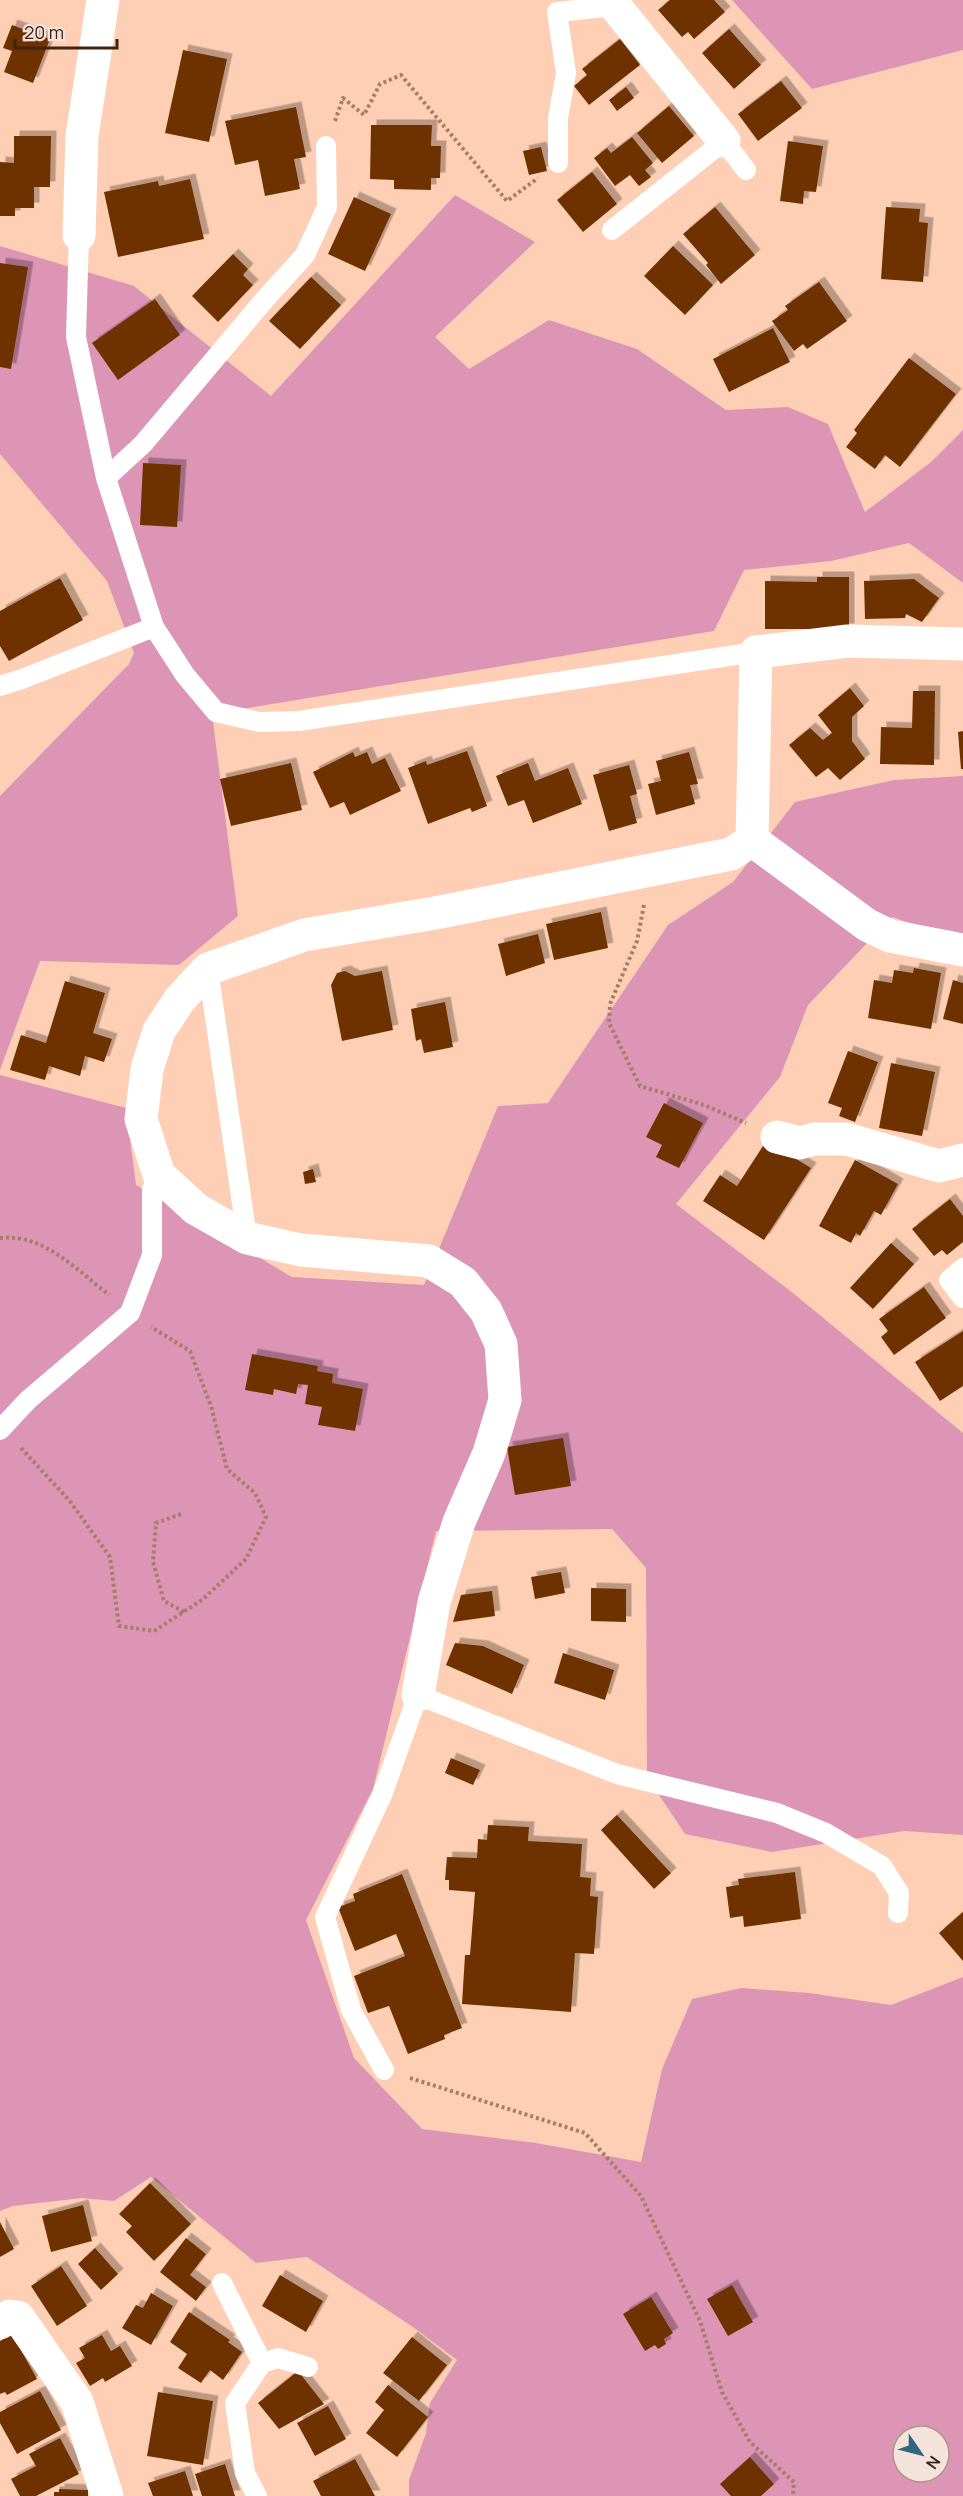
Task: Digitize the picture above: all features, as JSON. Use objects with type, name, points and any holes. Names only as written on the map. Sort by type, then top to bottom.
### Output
[{"type":"street","points":[[79,235],[82,136],[103,0]]},
{"type":"street","points":[[615,3],[724,141]]},
{"type":"street","points":[[752,840],[756,651],[848,641],[963,644]]},
{"type":"street","points":[[418,1695],[434,1602],[459,1522],[489,1453],[505,1400],[501,1344],[486,1311],[464,1282],[429,1262],[301,1250],[247,1238],[196,1209],[159,1175],[141,1119],[147,1069],[159,1031],[180,999],[208,969],[304,935],[435,913],[731,854],[752,840]]},
{"type":"street","points":[[752,840],[867,925],[890,936],[963,950]]},
{"type":"street","points":[[777,1137],[800,1143],[814,1139],[847,1139],[939,1166],[963,1160]]},
{"type":"street","points":[[0,2323],[10,2316],[18,2318],[77,2402],[107,2496]]},
{"type":"lane","points":[[558,163],[558,118],[566,73],[557,12],[615,3]]},
{"type":"lane","points":[[612,230],[724,141],[746,170]]},
{"type":"lane","points":[[106,478],[143,444],[305,255],[327,207],[326,146]]},
{"type":"lane","points":[[79,235],[76,337],[106,478],[154,627],[184,675],[216,712],[259,722],[299,721],[756,651]]},
{"type":"lane","points":[[0,686],[154,627]]},
{"type":"lane","points":[[208,969],[247,1238]]},
{"type":"lane","points":[[1,1429],[28,1400],[130,1313],[152,1255],[152,1190],[159,1175]]},
{"type":"lane","points":[[963,1268],[949,1280],[963,1298]]},
{"type":"lane","points":[[384,2070],[351,2010],[325,1917],[382,1795],[418,1695],[617,1774],[777,1813],[826,1833],[882,1866],[899,1893],[898,1913]]},
{"type":"lane","points":[[222,2283],[262,2363]]},
{"type":"lane","points":[[257,2496],[245,2473],[235,2403],[262,2363],[278,2358],[308,2367]]},
{"type":"path","points":[[326,146],[343,98],[364,115],[380,84],[401,75],[507,201],[558,163]]},
{"type":"path","points":[[647,871],[647,894],[637,941],[610,1004],[609,1023],[640,1086],[704,1105],[777,1137]]},
{"type":"path","points":[[0,1238],[16,1236],[39,1242],[99,1287]]},
{"type":"path","points":[[1,1429],[69,1500],[110,1557],[119,1626],[154,1631],[184,1612],[202,1600],[246,1559],[266,1517],[255,1493],[227,1469],[211,1406],[190,1351],[155,1330]]},
{"type":"path","points":[[181,1514],[156,1523],[153,1562],[164,1600],[184,1612]]},
{"type":"path","points":[[384,2070],[585,2133],[642,2196],[700,2321],[722,2392],[750,2442],[794,2482],[793,2496]]},
{"type":"shaded area","points":[[732,0],[963,0],[963,50],[812,89]]},
{"type":"shaded area","points":[[455,195],[535,242],[435,337],[469,369],[549,320],[637,349],[726,410],[788,407],[828,424],[865,512],[931,462],[963,430],[963,583],[909,543],[831,561],[744,570],[714,631],[212,714],[238,916],[179,965],[40,961],[0,1070],[0,796],[129,664],[134,653],[107,581],[0,454],[0,246],[134,286],[271,396]]},
{"type":"shaded area","points":[[963,776],[963,941],[892,917],[808,1005],[780,1077],[676,1204],[793,1293],[963,1433],[963,1835],[904,1831],[772,1852],[685,1834],[647,1777],[646,1568],[612,1529],[436,1531],[373,1789],[306,1920],[354,2058],[422,2129],[536,2143],[641,2162],[662,2069],[692,1999],[741,1988],[809,1993],[891,2005],[963,1977],[963,2496],[409,2496],[409,2480],[426,2433],[430,2403],[457,2360],[413,2327],[307,2257],[256,2263],[151,2177],[114,2201],[82,2198],[13,2206],[0,2211],[0,1075],[126,1108],[136,1185],[292,1277],[424,1285],[498,1106],[548,1103],[668,925],[733,882],[795,802],[894,780]]},
{"type":"building","points":[[670,0],[714,0],[725,12],[694,39],[688,32],[682,37],[658,10]]},
{"type":"building","points":[[12,25],[50,39],[33,83],[4,72],[12,51],[3,48]]},
{"type":"building","points":[[729,29],[761,65],[734,89],[702,53]]},
{"type":"building","points":[[620,39],[640,65],[589,105],[574,86],[587,75],[582,69]]},
{"type":"building","points":[[183,50],[227,59],[209,142],[165,133]]},
{"type":"building","points":[[781,81],[802,108],[758,141],[738,114]]},
{"type":"building","points":[[626,87],[634,98],[617,111],[609,100]]},
{"type":"building","points":[[669,106],[694,136],[662,163],[637,133]]},
{"type":"building","points":[[296,107],[306,157],[294,159],[300,189],[265,196],[258,160],[235,165],[225,121]]},
{"type":"building","points":[[371,125],[432,125],[431,146],[441,146],[440,178],[431,178],[431,190],[394,189],[394,180],[370,179]]},
{"type":"building","points":[[14,136],[51,136],[50,187],[34,187],[34,208],[15,208],[15,216],[0,216],[0,162],[14,163]]},
{"type":"building","points":[[632,137],[653,163],[645,170],[651,177],[639,186],[630,175],[615,186],[594,158],[607,148],[611,153]]},
{"type":"building","points":[[788,141],[823,146],[816,192],[804,191],[803,204],[780,201]]},
{"type":"building","points":[[541,147],[547,171],[529,175],[523,151]]},
{"type":"building","points":[[592,172],[617,204],[583,232],[557,200]]},
{"type":"building","points":[[190,179],[204,239],[118,257],[104,192],[158,181],[159,186]]},
{"type":"building","points":[[354,197],[391,214],[365,271],[328,254]]},
{"type":"building","points":[[715,207],[755,255],[721,284],[706,265],[708,263],[683,234]]},
{"type":"building","points":[[886,207],[920,209],[919,222],[928,223],[923,282],[881,279]]},
{"type":"building","points":[[673,246],[713,285],[685,315],[644,276]]},
{"type":"building","points":[[233,254],[248,269],[243,275],[253,285],[218,322],[192,296]]},
{"type":"building","points":[[0,263],[28,267],[11,369],[0,367]]},
{"type":"building","points":[[311,277],[341,305],[300,349],[269,321]]},
{"type":"building","points":[[819,282],[847,321],[807,349],[803,344],[794,351],[772,321],[788,310],[785,306]]},
{"type":"building","points":[[155,299],[180,335],[118,380],[92,343]]},
{"type":"building","points":[[773,328],[790,362],[729,392],[713,359]]},
{"type":"building","points":[[909,358],[956,394],[900,467],[885,455],[875,469],[846,447],[857,433],[854,430]]},
{"type":"building","points":[[143,463],[181,465],[177,527],[140,525]]},
{"type":"building","points":[[817,577],[849,577],[849,629],[765,629],[765,581],[817,582]]},
{"type":"building","points":[[60,578],[83,620],[9,661],[0,646],[0,611]]},
{"type":"building","points":[[914,579],[939,598],[922,622],[906,614],[905,618],[865,619],[864,581]]},
{"type":"building","points":[[850,688],[864,706],[852,717],[852,741],[865,759],[840,780],[828,768],[816,777],[789,745],[810,728],[823,740],[832,733],[818,715]]},
{"type":"building","points":[[913,691],[935,691],[934,765],[880,764],[881,727],[912,728]]},
{"type":"building","points":[[963,731],[963,769],[961,769],[958,732]]},
{"type":"building","points":[[467,751],[487,806],[472,812],[470,808],[428,824],[408,768],[426,761],[427,765]]},
{"type":"building","points":[[353,752],[355,757],[367,752],[372,764],[385,758],[401,791],[350,815],[344,802],[330,808],[313,772]]},
{"type":"building","points":[[689,752],[698,784],[690,785],[695,804],[656,815],[648,784],[661,781],[656,761]]},
{"type":"building","points":[[291,763],[302,810],[231,826],[220,779]]},
{"type":"building","points":[[528,763],[535,781],[568,768],[582,804],[533,823],[524,800],[508,806],[496,776]]},
{"type":"building","points":[[629,765],[637,794],[630,796],[637,823],[609,831],[593,775]]},
{"type":"building","points":[[601,912],[608,948],[554,960],[546,924]]},
{"type":"building","points":[[538,934],[545,963],[506,976],[498,944]]},
{"type":"building","points":[[914,968],[941,973],[931,1029],[868,1018],[874,980],[892,983],[894,970],[913,973]]},
{"type":"building","points":[[345,971],[355,976],[382,971],[393,1030],[342,1041],[331,985],[337,973]]},
{"type":"building","points":[[953,980],[963,983],[963,1024],[943,1019]]},
{"type":"building","points":[[65,981],[105,993],[93,1033],[112,1039],[104,1062],[85,1056],[80,1076],[49,1066],[45,1080],[10,1070],[21,1035],[46,1043]]},
{"type":"building","points":[[445,1002],[453,1047],[424,1053],[421,1039],[416,1041],[411,1009]]},
{"type":"building","points":[[848,1051],[878,1062],[855,1122],[839,1116],[842,1108],[828,1103]]},
{"type":"building","points":[[891,1063],[935,1072],[922,1136],[879,1128]]},
{"type":"building","points":[[664,1103],[703,1123],[679,1168],[656,1157],[662,1145],[646,1137]]},
{"type":"building","points":[[763,1146],[776,1154],[780,1149],[811,1168],[764,1240],[703,1201],[720,1175],[737,1186]]},
{"type":"building","points":[[855,1160],[898,1184],[881,1215],[874,1211],[860,1236],[856,1233],[851,1243],[819,1226]]},
{"type":"building","points":[[313,1169],[316,1182],[305,1184],[303,1172]]},
{"type":"building","points":[[950,1199],[963,1216],[963,1242],[947,1255],[942,1250],[934,1256],[912,1229]]},
{"type":"building","points":[[891,1243],[914,1264],[873,1309],[850,1288]]},
{"type":"building","points":[[924,1287],[946,1318],[894,1355],[881,1337],[888,1331],[879,1319]]},
{"type":"building","points":[[963,1331],[963,1386],[940,1401],[915,1362]]},
{"type":"building","points":[[252,1354],[318,1366],[317,1371],[333,1374],[332,1383],[363,1389],[355,1431],[318,1425],[322,1407],[305,1404],[308,1385],[298,1384],[296,1394],[274,1389],[273,1395],[245,1390]]},
{"type":"building","points":[[563,1438],[571,1486],[515,1495],[507,1447]]},
{"type":"building","points":[[561,1572],[565,1593],[535,1599],[531,1577]]},
{"type":"building","points":[[591,1588],[626,1589],[626,1622],[591,1621]]},
{"type":"building","points":[[492,1591],[495,1616],[453,1622],[461,1595]]},
{"type":"building","points":[[455,1643],[483,1646],[524,1665],[512,1694],[446,1665]]},
{"type":"building","points":[[563,1653],[614,1670],[605,1700],[554,1683]]},
{"type":"building","points":[[451,1758],[480,1770],[473,1785],[445,1773]]},
{"type":"building","points":[[617,1815],[671,1873],[654,1889],[601,1830]]},
{"type":"building","points":[[488,1825],[529,1827],[528,1841],[582,1844],[580,1877],[591,1878],[590,1896],[598,1897],[594,1954],[575,1953],[571,2012],[462,2004],[465,1955],[470,1955],[475,1892],[449,1890],[449,1880],[445,1880],[447,1857],[477,1858],[478,1839],[487,1840]]},
{"type":"building","points":[[795,1872],[801,1919],[744,1927],[743,1916],[730,1918],[726,1887],[739,1885],[738,1879]]},
{"type":"building","points":[[402,1874],[462,2028],[444,2035],[445,2039],[408,2054],[389,2006],[368,2013],[354,1976],[405,1956],[396,1934],[355,1951],[338,1907],[355,1901],[353,1894]]},
{"type":"building","points":[[963,1912],[963,1961],[939,1933]]},
{"type":"building","points":[[150,2183],[191,2224],[154,2261],[126,2232],[132,2226],[119,2214]]},
{"type":"building","points":[[83,2205],[92,2241],[51,2252],[42,2216]]},
{"type":"building","points":[[0,2222],[14,2249],[0,2257]]},
{"type":"building","points":[[186,2238],[206,2254],[190,2275],[206,2287],[196,2301],[160,2272]]},
{"type":"building","points":[[95,2248],[118,2274],[101,2290],[78,2264]]},
{"type":"building","points":[[61,2266],[87,2306],[57,2326],[31,2286]]},
{"type":"building","points":[[280,2275],[323,2301],[306,2332],[262,2306]]},
{"type":"building","points":[[732,2285],[753,2322],[728,2336],[707,2299]]},
{"type":"building","points":[[151,2293],[173,2306],[151,2345],[122,2328],[136,2305],[143,2308]]},
{"type":"building","points":[[651,2297],[673,2333],[664,2339],[666,2344],[658,2349],[655,2345],[645,2351],[623,2314]]},
{"type":"building","points":[[189,2312],[230,2340],[228,2342],[242,2352],[223,2380],[210,2370],[201,2383],[178,2368],[187,2354],[170,2342]]},
{"type":"building","points":[[12,2334],[37,2379],[7,2395],[5,2392],[0,2394],[0,2341]]},
{"type":"building","points":[[102,2335],[111,2351],[120,2346],[132,2366],[105,2382],[103,2378],[90,2386],[76,2363],[85,2358],[79,2348]]},
{"type":"building","points":[[412,2337],[447,2365],[419,2401],[383,2373]]},
{"type":"building","points":[[298,2371],[324,2404],[279,2429],[258,2403]]},
{"type":"building","points":[[388,2385],[428,2417],[397,2457],[366,2433],[384,2410],[375,2402]]},
{"type":"building","points":[[40,2391],[61,2430],[17,2454],[0,2423],[0,2412]]},
{"type":"building","points":[[158,2392],[213,2401],[203,2465],[147,2456]]},
{"type":"building","points":[[328,2406],[346,2439],[315,2456],[297,2423]]},
{"type":"building","points":[[60,2438],[79,2474],[36,2496],[20,2496],[11,2479],[36,2466],[29,2454]]},
{"type":"building","points":[[750,2457],[774,2484],[761,2496],[731,2496],[720,2484]]},
{"type":"building","points":[[355,2459],[375,2496],[321,2496],[313,2481]]},
{"type":"building","points":[[225,2464],[235,2496],[202,2496],[195,2474]]},
{"type":"building","points":[[185,2471],[193,2496],[153,2496],[148,2483]]},
{"type":"building","points":[[59,2489],[88,2490],[88,2496],[54,2496],[54,2492],[59,2492]]}]
